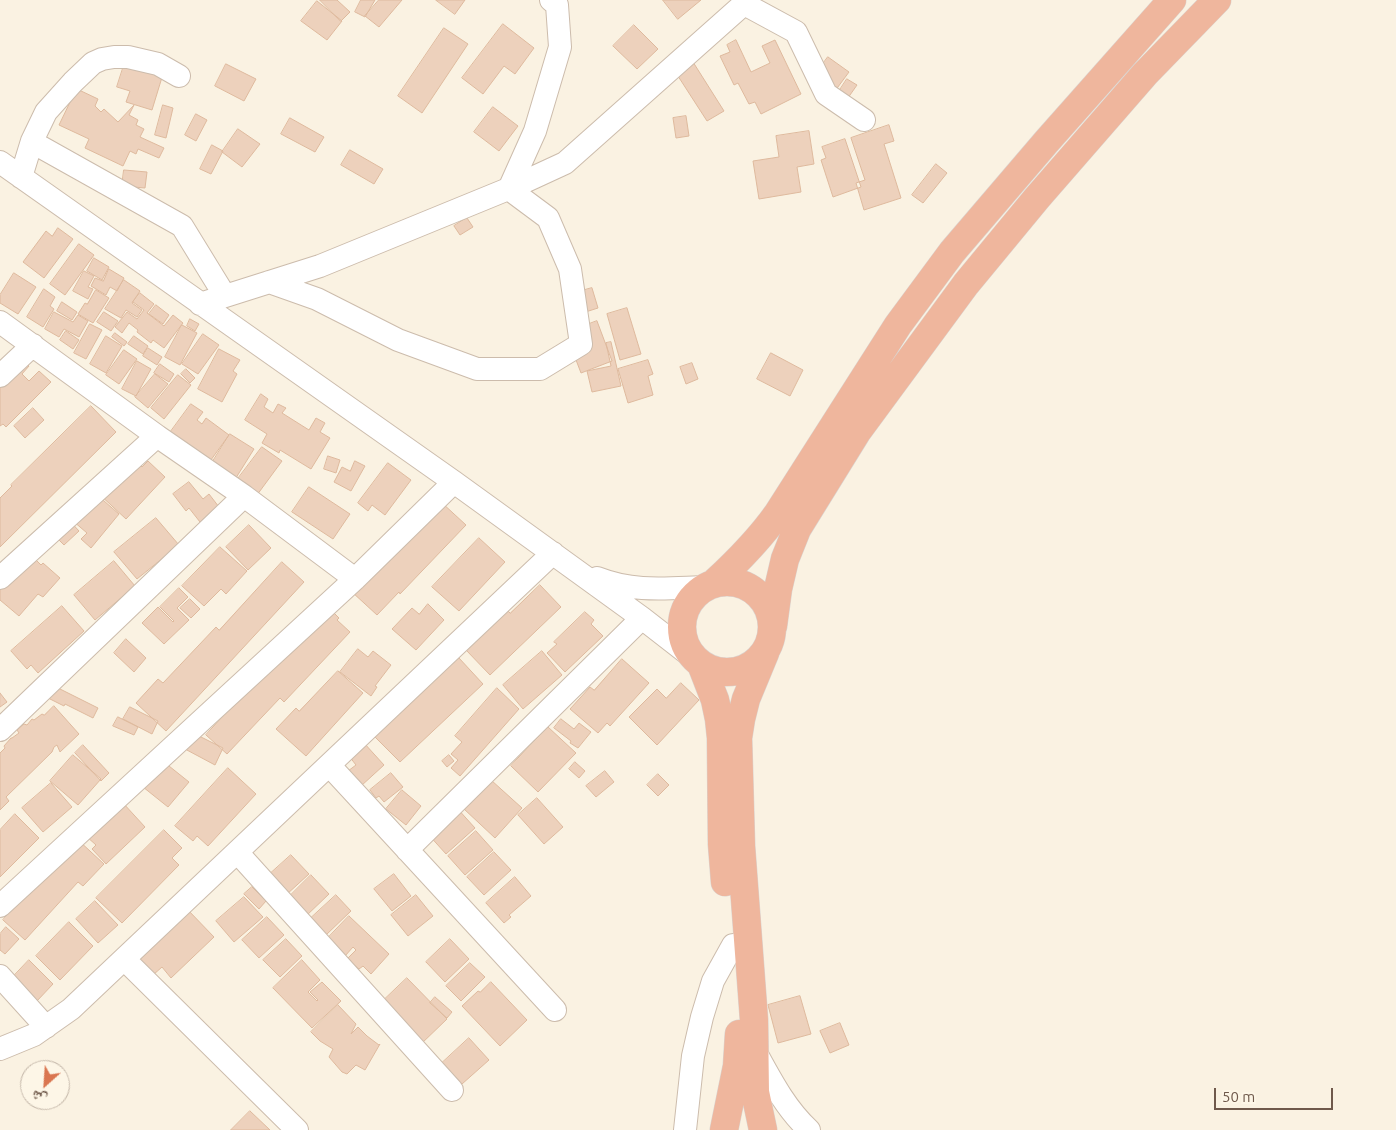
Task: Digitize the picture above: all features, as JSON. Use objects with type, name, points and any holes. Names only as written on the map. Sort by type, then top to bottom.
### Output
[{"type":"highway","points":[[724,1130],[736,1066],[740,1022],[739,996],[724,877],[721,738],[715,700],[699,662],[687,648],[683,635],[682,620],[687,607],[696,595],[747,552],[773,520],[843,414],[898,325],[952,252],[1172,0]]},
{"type":"highway","points":[[763,1130],[755,1092],[754,1020],[741,836],[738,738],[746,699],[771,640],[778,589],[785,559],[797,529],[857,432],[966,284],[1044,190],[1145,74],[1217,0]]},
{"type":"highway","points":[[710,585],[727,582],[741,584],[754,590],[764,600],[770,612],[773,626]]},
{"type":"highway","points":[[699,662],[712,670],[736,672],[757,662],[765,653]]},
{"type":"street","points":[[509,189],[536,131],[560,47],[558,5],[551,0]]},
{"type":"street","points":[[200,304],[320,266],[509,189],[565,163],[746,1],[748,6],[796,32],[826,94],[864,120]]},
{"type":"street","points":[[21,177],[32,142],[46,112],[72,82],[93,63],[102,59],[128,57],[158,64],[179,76]]},
{"type":"street","points":[[32,142],[182,226],[225,296]]},
{"type":"street","points":[[0,162],[454,482],[642,618],[699,662]]},
{"type":"street","points":[[269,282],[317,299],[398,340],[477,370],[540,369],[581,344],[570,268],[548,218],[509,189]]},
{"type":"street","points":[[0,322],[157,436],[244,496],[355,579]]},
{"type":"street","points":[[0,376],[33,345]]},
{"type":"street","points":[[0,578],[157,436]]},
{"type":"street","points":[[0,906],[355,579],[454,482]]},
{"type":"street","points":[[0,730],[244,496]]},
{"type":"street","points":[[0,1049],[34,1035],[71,1009],[553,553]]},
{"type":"street","points":[[571,567],[620,586],[649,589],[710,585]]},
{"type":"street","points":[[407,850],[642,618]]},
{"type":"street","points":[[329,765],[555,1010]]},
{"type":"street","points":[[237,852],[452,1090]]},
{"type":"street","points":[[685,1130],[693,1056],[702,1018],[713,981],[732,945]]},
{"type":"street","points":[[124,959],[297,1130]]},
{"type":"street","points":[[0,976],[46,1027]]},
{"type":"street","points":[[754,1049],[781,1097],[809,1130]]},
{"type":"building","points":[[320,0],[337,0],[350,12],[341,21]]},
{"type":"building","points":[[361,0],[375,0],[365,17],[355,12]]},
{"type":"building","points":[[379,0],[402,0],[379,27],[365,16]]},
{"type":"building","points":[[436,0],[465,0],[455,14]]},
{"type":"building","points":[[663,0],[701,0],[678,19]]},
{"type":"building","points":[[317,1],[342,21],[327,40],[301,21]]},
{"type":"building","points":[[503,24],[534,48],[515,74],[504,66],[483,94],[462,78]]},
{"type":"building","points":[[634,25],[658,49],[637,69],[613,46]]},
{"type":"building","points":[[444,28],[468,44],[422,113],[398,96]]},
{"type":"building","points":[[736,40],[751,72],[770,63],[762,46],[775,40],[801,94],[761,114],[755,102],[749,104],[738,83],[734,85],[720,56],[730,52],[727,45]]},
{"type":"building","points":[[828,57],[849,72],[832,95],[811,80]]},
{"type":"building","points":[[125,62],[163,74],[152,110],[126,102],[130,91],[117,87]]},
{"type":"building","points":[[693,62],[724,111],[707,121],[676,73]]},
{"type":"building","points":[[226,64],[256,79],[244,101],[215,86]]},
{"type":"building","points":[[847,79],[857,85],[843,105],[834,99]]},
{"type":"building","points":[[79,90],[98,99],[95,106],[101,112],[104,109],[118,122],[134,105],[129,115],[138,120],[136,125],[144,129],[140,137],[164,148],[159,158],[138,149],[136,154],[130,151],[123,166],[85,148],[89,139],[59,125],[73,96]]},
{"type":"building","points":[[163,105],[173,108],[166,138],[155,135]]},
{"type":"building","points":[[493,107],[518,126],[499,151],[474,132]]},
{"type":"building","points":[[196,114],[207,120],[196,141],[185,135]]},
{"type":"building","points":[[686,116],[689,136],[676,138],[673,118]]},
{"type":"building","points":[[290,118],[324,137],[315,152],[281,134]]},
{"type":"building","points":[[889,125],[894,141],[884,144],[901,198],[864,210],[856,183],[865,180],[851,138]]},
{"type":"building","points":[[238,129],[260,144],[242,167],[222,152]]},
{"type":"building","points":[[809,131],[814,164],[797,167],[801,192],[759,199],[753,161],[779,157],[776,136]]},
{"type":"building","points":[[845,139],[861,187],[833,197],[821,160],[826,158],[822,147]]},
{"type":"building","points":[[212,145],[223,151],[211,174],[200,169]]},
{"type":"building","points":[[350,150],[383,169],[374,184],[341,165]]},
{"type":"building","points":[[936,164],[947,173],[923,203],[912,195]]},
{"type":"building","points":[[124,170],[147,172],[145,188],[122,186]]},
{"type":"building","points":[[467,218],[473,227],[460,235],[454,226]]},
{"type":"building","points":[[58,228],[73,239],[44,278],[23,262],[46,231],[52,236]]},
{"type":"building","points":[[79,244],[94,255],[65,295],[50,284]]},
{"type":"building","points":[[94,258],[109,267],[102,280],[87,271]]},
{"type":"building","points":[[109,269],[124,278],[117,291],[110,287],[106,295],[91,286],[95,278],[103,281]]},
{"type":"building","points":[[84,271],[94,276],[88,287],[93,289],[88,299],[73,291]]},
{"type":"building","points":[[14,273],[36,287],[18,314],[0,303],[0,295]]},
{"type":"building","points":[[124,280],[140,291],[132,303],[142,310],[137,317],[126,310],[121,318],[105,309]]},
{"type":"building","points":[[592,288],[598,308],[573,316],[567,295]]},
{"type":"building","points":[[44,289],[55,297],[50,306],[54,309],[43,327],[27,317]]},
{"type":"building","points":[[96,290],[109,298],[93,323],[78,314]]},
{"type":"building","points":[[140,293],[154,304],[147,313],[164,326],[173,315],[183,323],[164,348],[153,340],[151,343],[129,323],[122,333],[115,327],[127,312],[137,319],[144,310],[133,302]]},
{"type":"building","points":[[62,302],[77,312],[72,320],[57,311]]},
{"type":"building","points":[[156,305],[169,315],[163,324],[149,314]]},
{"type":"building","points":[[627,308],[641,354],[620,360],[607,314]]},
{"type":"building","points":[[54,312],[73,322],[78,315],[88,321],[79,337],[64,329],[59,337],[45,329]]},
{"type":"building","points":[[104,312],[118,321],[111,331],[97,322]]},
{"type":"building","points":[[190,319],[199,324],[195,331],[187,326]]},
{"type":"building","points":[[597,321],[612,361],[581,373],[573,352],[576,329]]},
{"type":"building","points":[[90,324],[102,330],[86,359],[74,353]]},
{"type":"building","points":[[182,325],[197,333],[180,365],[165,357]]},
{"type":"building","points":[[66,331],[79,340],[73,349],[60,340]]},
{"type":"building","points":[[115,333],[127,342],[124,346],[112,337]]},
{"type":"building","points":[[203,334],[219,345],[198,374],[182,364]]},
{"type":"building","points":[[106,336],[122,346],[106,373],[90,364]]},
{"type":"building","points":[[134,336],[148,346],[143,354],[128,344]]},
{"type":"building","points":[[611,342],[621,386],[592,392],[587,371],[611,366],[606,343]]},
{"type":"building","points":[[148,348],[162,357],[157,365],[143,356]]},
{"type":"building","points":[[219,349],[240,360],[233,371],[237,374],[222,402],[198,389]]},
{"type":"building","points":[[124,350],[137,359],[119,384],[106,375]]},
{"type":"building","points":[[771,353],[803,370],[790,396],[757,379]]},
{"type":"building","points":[[22,359],[29,366],[22,374],[29,381],[39,371],[51,382],[6,427],[3,424],[0,426],[0,380]]},
{"type":"building","points":[[648,360],[653,374],[648,376],[653,395],[628,403],[618,369]]},
{"type":"building","points":[[137,361],[151,369],[136,396],[122,389]]},
{"type":"building","points":[[692,363],[698,379],[686,384],[680,367]]},
{"type":"building","points":[[160,364],[174,374],[169,382],[154,373]]},
{"type":"building","points":[[186,369],[195,378],[190,383],[181,374]]},
{"type":"building","points":[[155,374],[168,384],[148,408],[135,397]]},
{"type":"building","points":[[178,375],[191,385],[164,419],[151,408]]},
{"type":"building","points":[[261,394],[268,399],[264,407],[273,413],[278,404],[286,408],[282,413],[309,430],[316,418],[325,423],[320,432],[330,438],[311,469],[280,450],[279,453],[262,443],[267,434],[245,420]]},
{"type":"building","points":[[191,404],[203,412],[197,420],[202,424],[206,418],[229,435],[208,464],[169,434]]},
{"type":"building","points":[[91,406],[116,432],[0,547],[0,498]]},
{"type":"building","points":[[33,408],[44,420],[25,438],[14,426]]},
{"type":"building","points":[[230,434],[254,449],[234,481],[210,466]]},
{"type":"building","points":[[262,447],[282,461],[257,495],[237,480]]},
{"type":"building","points":[[328,456],[340,460],[336,473],[324,469]]},
{"type":"building","points":[[133,458],[142,467],[148,461],[165,477],[126,519],[99,494]]},
{"type":"building","points":[[355,461],[365,466],[351,491],[334,482],[342,467],[350,471]]},
{"type":"building","points":[[388,463],[411,480],[385,515],[372,505],[368,511],[358,503]]},
{"type":"building","points":[[189,482],[203,499],[209,494],[219,507],[200,522],[189,508],[186,511],[173,494]]},
{"type":"building","points":[[309,487],[350,514],[333,539],[292,512]]},
{"type":"building","points":[[96,494],[119,514],[91,548],[81,539],[87,533],[73,521]]},
{"type":"building","points":[[441,502],[466,525],[400,594],[399,592],[377,615],[352,592]]},
{"type":"building","points":[[156,518],[179,545],[137,579],[114,552]]},
{"type":"building","points":[[68,519],[79,531],[64,545],[53,534]]},
{"type":"building","points":[[249,525],[271,548],[248,570],[226,547]]},
{"type":"building","points":[[479,538],[505,562],[459,611],[432,587]]},
{"type":"building","points":[[220,547],[247,571],[226,594],[221,589],[204,606],[182,586]]},
{"type":"building","points":[[32,556],[41,565],[43,563],[60,578],[43,597],[38,594],[19,616],[0,600],[0,585]]},
{"type":"building","points":[[114,561],[135,586],[95,620],[74,595]]},
{"type":"building","points":[[282,562],[304,582],[166,731],[136,703],[158,679],[163,683],[216,627],[219,630]]},
{"type":"building","points":[[540,585],[561,607],[490,675],[466,650],[507,610],[510,613]]},
{"type":"building","points":[[179,588],[188,597],[177,608],[189,620],[164,644],[142,623],[158,607],[173,622],[160,607]]},
{"type":"building","points":[[190,599],[200,609],[191,618],[180,608]]},
{"type":"building","points":[[428,604],[444,620],[416,650],[392,629],[412,608],[419,614]]},
{"type":"building","points":[[62,606],[84,631],[38,673],[31,665],[27,669],[11,651]]},
{"type":"building","points":[[327,606],[339,618],[337,620],[350,632],[284,702],[280,698],[227,754],[206,735]]},
{"type":"building","points":[[585,612],[594,620],[591,624],[603,636],[565,672],[547,653],[557,644],[554,642]]},
{"type":"building","points":[[126,639],[146,658],[134,672],[114,653]]},
{"type":"building","points":[[358,649],[368,657],[373,651],[391,665],[375,686],[377,687],[371,696],[340,672]]},
{"type":"building","points":[[542,651],[562,675],[523,709],[503,685]]},
{"type":"building","points":[[459,658],[483,684],[400,762],[375,737]]},
{"type":"building","points":[[622,659],[649,683],[610,726],[607,723],[598,733],[570,709],[590,687],[594,690]]},
{"type":"building","points":[[338,671],[363,693],[306,756],[276,729],[296,708],[299,711]]},
{"type":"building","points":[[681,683],[699,700],[657,745],[629,717],[657,689],[666,698]]},
{"type":"building","points":[[54,686],[98,708],[93,718],[48,698]]},
{"type":"building","points":[[497,688],[519,709],[460,776],[451,768],[458,760],[451,754],[462,742],[455,736]]},
{"type":"building","points":[[0,693],[7,702],[0,707]]},
{"type":"building","points":[[54,706],[79,734],[60,752],[57,745],[54,747],[52,752],[6,797],[9,801],[0,810],[0,753],[11,738],[19,733],[17,730],[24,724],[27,725],[32,719],[34,720],[42,714],[44,715]]},
{"type":"building","points":[[130,707],[158,721],[152,734],[123,719]]},
{"type":"building","points":[[118,717],[138,727],[134,735],[113,726]]},
{"type":"building","points":[[561,719],[574,729],[579,723],[591,732],[578,748],[554,728]]},
{"type":"building","points":[[548,727],[576,753],[538,792],[511,766]]},
{"type":"building","points":[[193,733],[223,748],[215,765],[185,749]]},
{"type":"building","points":[[364,743],[384,765],[361,786],[348,771],[356,765],[349,756]]},
{"type":"building","points":[[83,745],[109,773],[101,781],[75,753]]},
{"type":"building","points":[[73,755],[101,779],[78,805],[50,781]]},
{"type":"building","points":[[449,755],[454,761],[447,767],[442,761]]},
{"type":"building","points":[[164,762],[189,782],[168,807],[143,787]]},
{"type":"building","points":[[575,762],[585,771],[579,778],[569,769]]},
{"type":"building","points":[[228,768],[256,794],[208,846],[197,836],[193,841],[175,826]]},
{"type":"building","points":[[605,771],[614,782],[596,797],[586,786]]},
{"type":"building","points":[[391,773],[403,787],[384,802],[379,796],[376,798],[370,790]]},
{"type":"building","points":[[658,774],[669,785],[658,796],[647,785]]},
{"type":"building","points":[[491,780],[522,808],[495,838],[464,809]]},
{"type":"building","points":[[51,783],[72,807],[43,832],[22,808]]},
{"type":"building","points":[[402,790],[421,806],[406,825],[386,809]]},
{"type":"building","points":[[537,798],[563,827],[544,844],[518,815]]},
{"type":"building","points":[[123,803],[145,827],[106,864],[92,849],[96,845],[86,836]]},
{"type":"building","points":[[456,807],[475,828],[446,854],[427,833]]},
{"type":"building","points":[[15,814],[39,838],[0,877],[0,830]]},
{"type":"building","points":[[164,830],[182,848],[172,858],[179,865],[122,923],[96,898]]},
{"type":"building","points":[[476,831],[493,850],[465,875],[448,856]]},
{"type":"building","points":[[77,839],[104,864],[83,886],[78,882],[25,940],[3,920]]},
{"type":"building","points":[[494,852],[511,870],[484,895],[467,877]]},
{"type":"building","points":[[291,855],[309,874],[286,895],[271,873]]},
{"type":"building","points":[[394,874],[411,896],[392,911],[374,889]]},
{"type":"building","points":[[311,875],[329,894],[305,917],[288,898]]},
{"type":"building","points":[[515,877],[531,896],[509,915],[511,917],[504,923],[486,903]]},
{"type":"building","points":[[252,887],[266,901],[259,909],[244,894]]},
{"type":"building","points":[[336,895],[351,911],[326,935],[311,918]]},
{"type":"building","points":[[416,895],[433,916],[408,936],[391,915]]},
{"type":"building","points":[[244,897],[263,917],[234,942],[216,921]]},
{"type":"building","points":[[95,901],[118,925],[98,943],[76,919]]},
{"type":"building","points":[[187,909],[214,937],[171,978],[162,967],[153,975],[136,957]]},
{"type":"building","points":[[349,916],[389,954],[371,974],[363,966],[359,969],[347,959],[356,950],[353,947],[345,956],[327,939]]},
{"type":"building","points":[[267,917],[284,935],[259,958],[242,940]]},
{"type":"building","points":[[69,922],[93,946],[60,980],[36,956]]},
{"type":"building","points":[[6,927],[19,939],[5,954],[0,950],[0,934]]},
{"type":"building","points":[[286,939],[302,956],[280,977],[263,960]]},
{"type":"building","points":[[450,939],[469,959],[445,982],[426,962]]},
{"type":"building","points":[[29,960],[53,984],[36,1002],[12,978]]},
{"type":"building","points":[[302,960],[320,980],[308,992],[317,1001],[310,992],[322,982],[341,1001],[312,1028],[273,988]]},
{"type":"building","points":[[470,963],[485,977],[461,1001],[446,986]]},
{"type":"building","points":[[407,978],[447,1019],[420,1045],[384,1000]]},
{"type":"building","points":[[491,982],[527,1020],[500,1046],[462,1006]]},
{"type":"building","points":[[800,996],[811,1034],[778,1043],[768,1005]]},
{"type":"building","points":[[435,997],[452,1012],[447,1018],[430,1003]]},
{"type":"building","points":[[338,1005],[356,1024],[351,1034],[358,1027],[367,1036],[380,1044],[365,1070],[356,1065],[347,1074],[342,1072],[329,1057],[333,1049],[320,1041],[311,1032]]},
{"type":"building","points":[[840,1023],[849,1045],[830,1053],[820,1031]]},
{"type":"building","points":[[469,1038],[489,1060],[462,1084],[442,1063]]},
{"type":"building","points":[[250,1111],[270,1130],[231,1130]]}]
